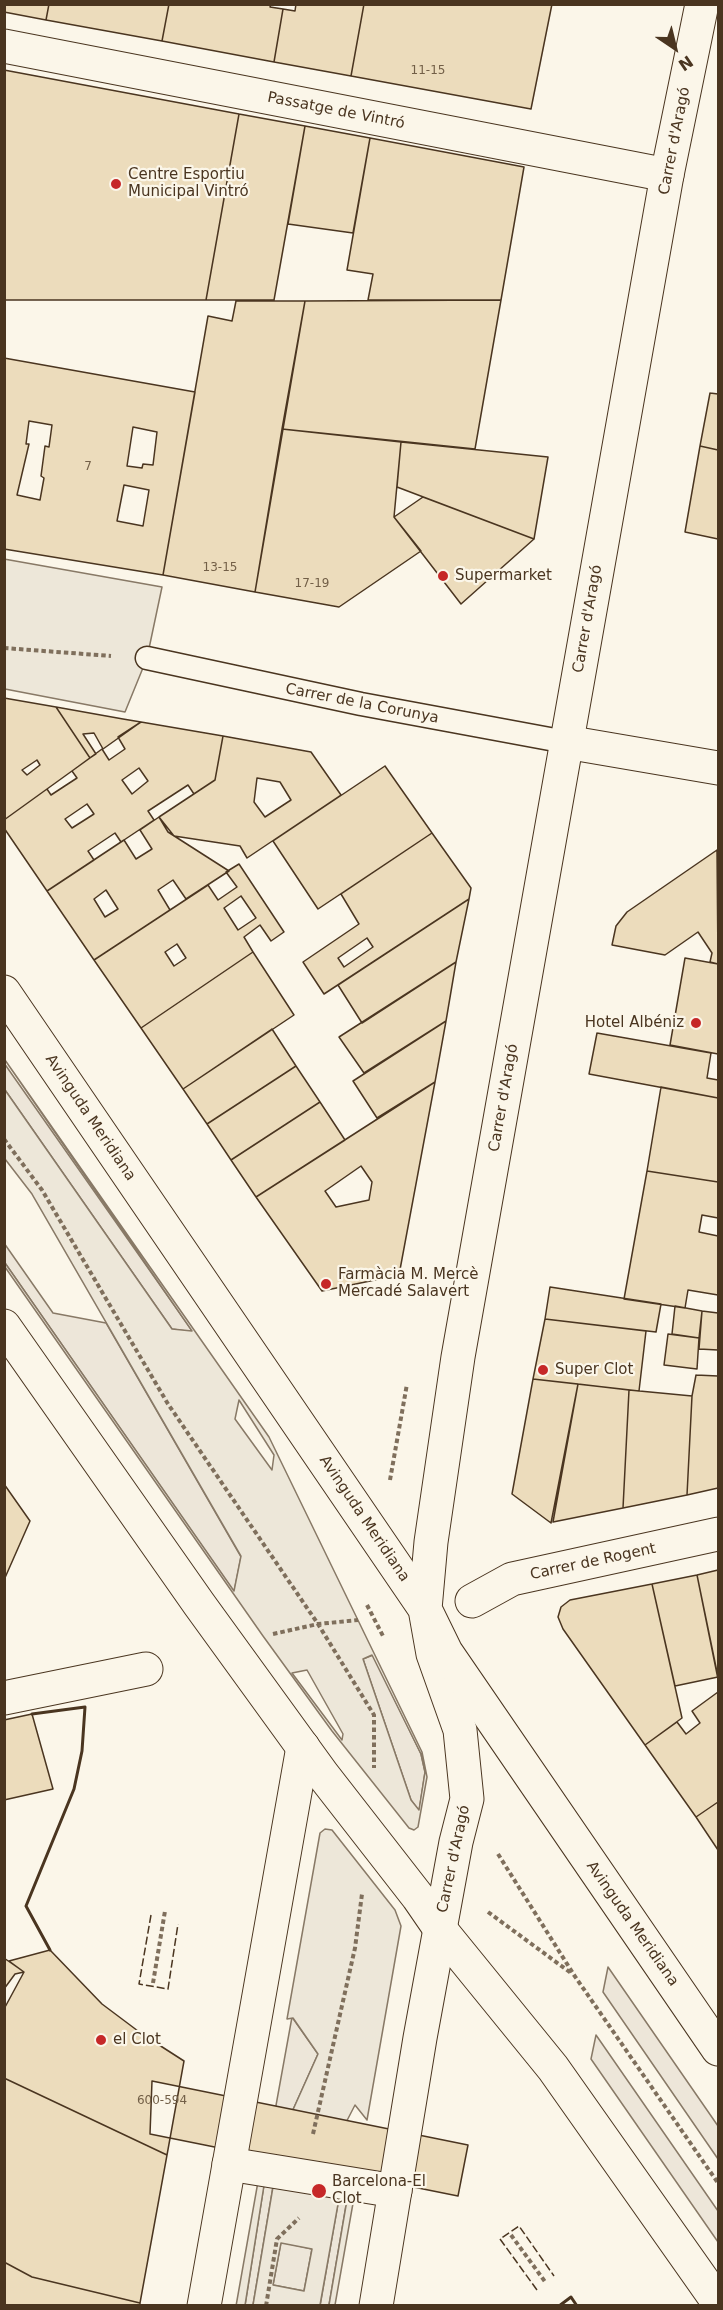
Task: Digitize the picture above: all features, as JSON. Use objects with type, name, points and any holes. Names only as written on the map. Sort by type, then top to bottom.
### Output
[{"type":"street","name":"Carrer d'Aragó","points":[[376,2306],[440,1929],[467,1799],[460,1730],[433,1654],[425,1609],[431,1542],[458,1357],[566,742],[667,176],[702,4]]},
{"type":"street","name":"Passatge de Vintró","points":[[4,46],[667,176]]},
{"type":"street","name":"Carrer de la Corunya","points":[[566,742],[718,768]]},
{"type":"street","name":"Avinguda Meridiana","points":[[4,992],[425,1609],[446,1652],[718,2049]]},
{"type":"street","points":[[4,1326],[199,1604],[303,1747],[440,1929],[553,2068],[718,2302]]},
{"type":"street","name":"Carrer de Rogent","points":[[472,1602],[513,1580],[718,1534]]},
{"type":"street","points":[[4,1698],[146,1669]]},
{"type":"street","points":[[204,2306],[303,1747]]},
{"type":"street","points":[[229,2164],[395,2191]]},
{"type":"lane","name":"Carrer de la Corunya","points":[[147,658],[361,705],[566,742]]},
{"type":"path","points":[[4,648],[147,658]]},
{"type":"path","points":[[4,1139],[42,1190],[168,1404],[318,1624],[374,1715],[374,1772]]},
{"type":"path","points":[[263,1636],[318,1624],[358,1620]]},
{"type":"path","points":[[491,1844],[574,1975],[718,2183]]},
{"type":"path","points":[[266,2306],[277,2239],[298,2220],[318,2103],[355,1948],[363,1884]]},
{"type":"path","points":[[479,1905],[574,1975]]},
{"type":"path","points":[[153,1983],[165,1911]]},
{"type":"path","points":[[511,2235],[546,2283]]},
{"type":"shaded area","points":[[4,559],[162,587],[147,658],[125,712],[5,689]]},
{"type":"shaded area","points":[[5,1060],[269,1437],[422,1752],[427,1777],[418,1827],[414,1830],[409,1828],[332,1731],[5,1267],[5,1263],[234,1591],[241,1556],[32,1194],[5,1159],[5,1090],[172,1329],[192,1331]],"holes":[[[239,1400],[274,1455],[272,1470],[235,1419]],[[372,1655],[421,1754],[425,1772],[419,1810],[411,1800],[363,1659]],[[307,1670],[343,1734],[342,1740],[292,1673]]]},
{"type":"shaded area","points":[[4,1063],[193,1332],[172,1329],[5,1090]]},
{"type":"shaded area","points":[[4,1243],[53,1313],[106,1323],[241,1557],[234,1592],[5,1263]]},
{"type":"shaded area","points":[[373,1655],[421,1754],[425,1772],[419,1811],[411,1800],[363,1659]]},
{"type":"shaded area","points":[[325,1829],[332,1830],[395,1910],[401,1926],[367,2120],[355,2105],[338,2138],[283,2132],[318,2054],[293,2018],[287,2019],[320,1833]]},
{"type":"shaded area","points":[[608,1967],[718,2126],[718,2159],[603,1992]]},
{"type":"shaded area","points":[[292,2017],[318,2054],[283,2132],[271,2133]]},
{"type":"shaded area","points":[[596,2035],[718,2211],[718,2242],[591,2059]]},
{"type":"shaded area","points":[[259,2176],[355,2192],[335,2305],[329,2305],[348,2194],[340,2193],[320,2305],[253,2305],[274,2181],[265,2179],[245,2305],[236,2306]],"holes":[[[281,2243],[312,2249],[304,2291],[273,2285]]]},
{"type":"shaded area","points":[[265,2179],[274,2181],[253,2305],[245,2306]]},
{"type":"shaded area","points":[[340,2192],[348,2194],[329,2305],[320,2306]]},
{"type":"shaded area","points":[[281,2242],[312,2249],[304,2291],[273,2285]]},
{"type":"building","points":[[4,4],[49,4],[46,20],[4,12]]},
{"type":"building","points":[[49,4],[169,4],[162,41],[46,20]]},
{"type":"building","points":[[169,4],[271,4],[270,7],[283,9],[274,62],[162,41]]},
{"type":"building","points":[[296,4],[364,4],[351,76],[274,62],[283,9],[295,11]]},
{"type":"building","points":[[364,4],[552,4],[531,109],[351,76]]},
{"type":"building","name":"Centre Esportiu Municipal Vintró","points":[[4,70],[239,114],[206,300],[4,300]]},
{"type":"building","points":[[239,114],[305,126],[274,300],[206,300]]},
{"type":"building","points":[[305,126],[370,138],[353,233],[288,224]]},
{"type":"building","points":[[370,138],[524,167],[501,300],[368,300],[373,274],[347,270]]},
{"type":"building","points":[[501,300],[475,449],[282,429],[305,301]]},
{"type":"building","points":[[236,301],[305,301],[255,592],[163,575],[208,316],[232,321]]},
{"type":"building","points":[[4,358],[195,392],[163,575],[4,549]],"holes":[[[29,421],[52,425],[49,447],[45,446],[41,476],[44,478],[40,500],[17,495],[29,444],[26,444]],[[133,427],[157,432],[153,465],[143,464],[142,468],[127,466]],[[124,485],[149,490],[143,526],[117,521]]]},
{"type":"building","points":[[710,393],[718,394],[718,450],[700,446]]},
{"type":"building","points":[[282,429],[401,442],[394,517],[421,551],[339,607],[255,592]]},
{"type":"building","points":[[401,442],[548,457],[534,539],[397,487]]},
{"type":"building","points":[[700,446],[718,450],[718,539],[685,532]]},
{"type":"building","points":[[423,497],[534,539],[461,604],[394,517]]},
{"type":"building","points":[[4,698],[56,707],[90,758],[4,820]],"holes":[[[37,760],[40,765],[27,775],[22,770]]]},
{"type":"building","points":[[56,707],[141,722],[103,749],[94,733],[83,734],[96,754],[90,758]]},
{"type":"building","points":[[141,722],[223,736],[215,780],[194,794],[188,785],[148,811],[154,820],[121,842],[115,833],[88,851],[94,860],[47,891],[4,828],[4,820],[47,789],[51,795],[77,778],[72,771],[102,749],[109,760],[125,749],[118,737]],"holes":[[[139,768],[148,781],[132,794],[122,780]],[[87,804],[94,814],[72,828],[65,819]]]},
{"type":"building","points":[[223,736],[311,752],[341,795],[247,858],[240,846],[174,836],[159,817],[215,780]],"holes":[[[257,778],[280,782],[291,800],[265,817],[254,802]]]},
{"type":"building","points":[[385,766],[432,833],[318,909],[273,841]]},
{"type":"building","points":[[159,817],[168,832],[229,871],[186,899],[173,880],[158,890],[170,910],[94,960],[47,891],[124,840],[136,859],[152,849],[140,830]],"holes":[[[106,890],[118,909],[105,917],[94,899]]]},
{"type":"building","points":[[432,833],[471,888],[469,899],[324,994],[303,962],[359,924],[341,894]],"holes":[[[367,938],[373,947],[344,967],[338,958]]]},
{"type":"building","points":[[717,850],[718,964],[710,962],[712,953],[698,932],[665,955],[612,945],[616,926],[627,912]]},
{"type":"building","points":[[239,864],[284,932],[271,941],[260,925],[244,937],[253,952],[141,1028],[94,960],[208,885],[218,900],[237,887],[226,872]],"holes":[[[241,896],[256,918],[238,930],[224,908]],[[177,944],[186,958],[174,966],[165,952]]]},
{"type":"building","points":[[469,899],[456,962],[362,1023],[338,985]]},
{"type":"building","points":[[253,952],[294,1015],[183,1089],[141,1028]]},
{"type":"building","name":"Hotel Albéniz","points":[[685,958],[718,964],[718,1054],[670,1045]]},
{"type":"building","points":[[456,962],[446,1021],[364,1073],[339,1037]]},
{"type":"building","points":[[446,1021],[435,1082],[377,1118],[353,1081]]},
{"type":"building","points":[[272,1029],[296,1066],[207,1124],[183,1089]]},
{"type":"building","points":[[597,1033],[711,1053],[707,1078],[718,1080],[718,1098],[589,1074]]},
{"type":"building","points":[[296,1066],[320,1102],[231,1160],[207,1124]]},
{"type":"building","points":[[435,1082],[399,1275],[322,1291],[256,1197]],"holes":[[[361,1166],[372,1182],[369,1200],[336,1207],[325,1191]]]},
{"type":"building","points":[[661,1087],[718,1098],[718,1182],[647,1171]]},
{"type":"building","points":[[320,1102],[345,1140],[256,1197],[231,1160]]},
{"type":"building","points":[[647,1171],[718,1182],[718,1218],[702,1215],[699,1232],[718,1236],[718,1295],[688,1290],[685,1308],[624,1299]]},
{"type":"building","points":[[550,1287],[661,1304],[656,1332],[545,1319]]},
{"type":"building","points":[[675,1306],[702,1311],[699,1338],[672,1334]]},
{"type":"building","points":[[702,1311],[718,1313],[718,1350],[699,1349]]},
{"type":"building","points":[[545,1319],[646,1331],[639,1391],[533,1379]]},
{"type":"building","points":[[668,1334],[699,1338],[697,1369],[664,1365]]},
{"type":"building","points":[[696,1375],[718,1376],[718,1488],[687,1495],[692,1396]]},
{"type":"building","points":[[533,1379],[578,1384],[551,1523],[512,1494]]},
{"type":"building","points":[[578,1384],[629,1390],[623,1508],[553,1522]]},
{"type":"building","points":[[629,1390],[692,1396],[687,1495],[623,1508]]},
{"type":"building","points":[[4,1484],[30,1521],[4,1580]]},
{"type":"building","points":[[718,1570],[718,1679],[697,1575]]},
{"type":"building","points":[[697,1575],[718,1677],[675,1686],[652,1584]]},
{"type":"building","points":[[652,1584],[682,1718],[645,1745],[563,1629],[558,1617],[561,1607],[570,1600]]},
{"type":"building","points":[[718,1692],[718,1802],[696,1817],[645,1745],[677,1722],[686,1734],[700,1723],[692,1711]]},
{"type":"building","points":[[32,1714],[53,1789],[4,1800],[4,1720]]},
{"type":"building","points":[[718,1802],[718,1850],[696,1817]]},
{"type":"building","points":[[50,1950],[102,2004],[142,2034],[184,2061],[167,2155],[4,2078],[4,2009],[24,1972],[9,1961]]},
{"type":"building","points":[[4,1958],[24,1972],[15,1974],[4,1989]]},
{"type":"building","points":[[4,2078],[167,2155],[140,2303],[32,2277],[4,2262]]},
{"type":"building","points":[[152,2081],[468,2145],[458,2196],[150,2134]]},
{"type":"building","points":[[4,2262],[32,2277],[140,2303],[140,2306],[4,2306]]},
{"type":"fence","points":[[151,1915],[139,1984],[168,1989],[178,1924]]},
{"type":"fence","points":[[537,2290],[500,2239],[519,2226],[554,2276]]},
{"type":"wall","points":[[32,1714],[85,1707],[82,1751],[74,1789],[26,1906],[50,1950]]},
{"type":"wall","points":[[559,2306],[571,2297],[577,2306]]},
{"type":"place","name":"Centre Esportiu Municipal Vintró","points":[[116,184]]},
{"type":"place","name":"Supermarket","points":[[443,576]]},
{"type":"place","name":"Hotel Albéniz","points":[[696,1023]]},
{"type":"place","name":"Farmàcia M. Mercè Mercadé Salavert","points":[[326,1284]]},
{"type":"place","name":"Super Clot","points":[[543,1370]]},
{"type":"place","name":"el Clot","points":[[101,2040]]},
{"type":"place","name":"Barcelona-El Clot","points":[[319,2191]]}]
